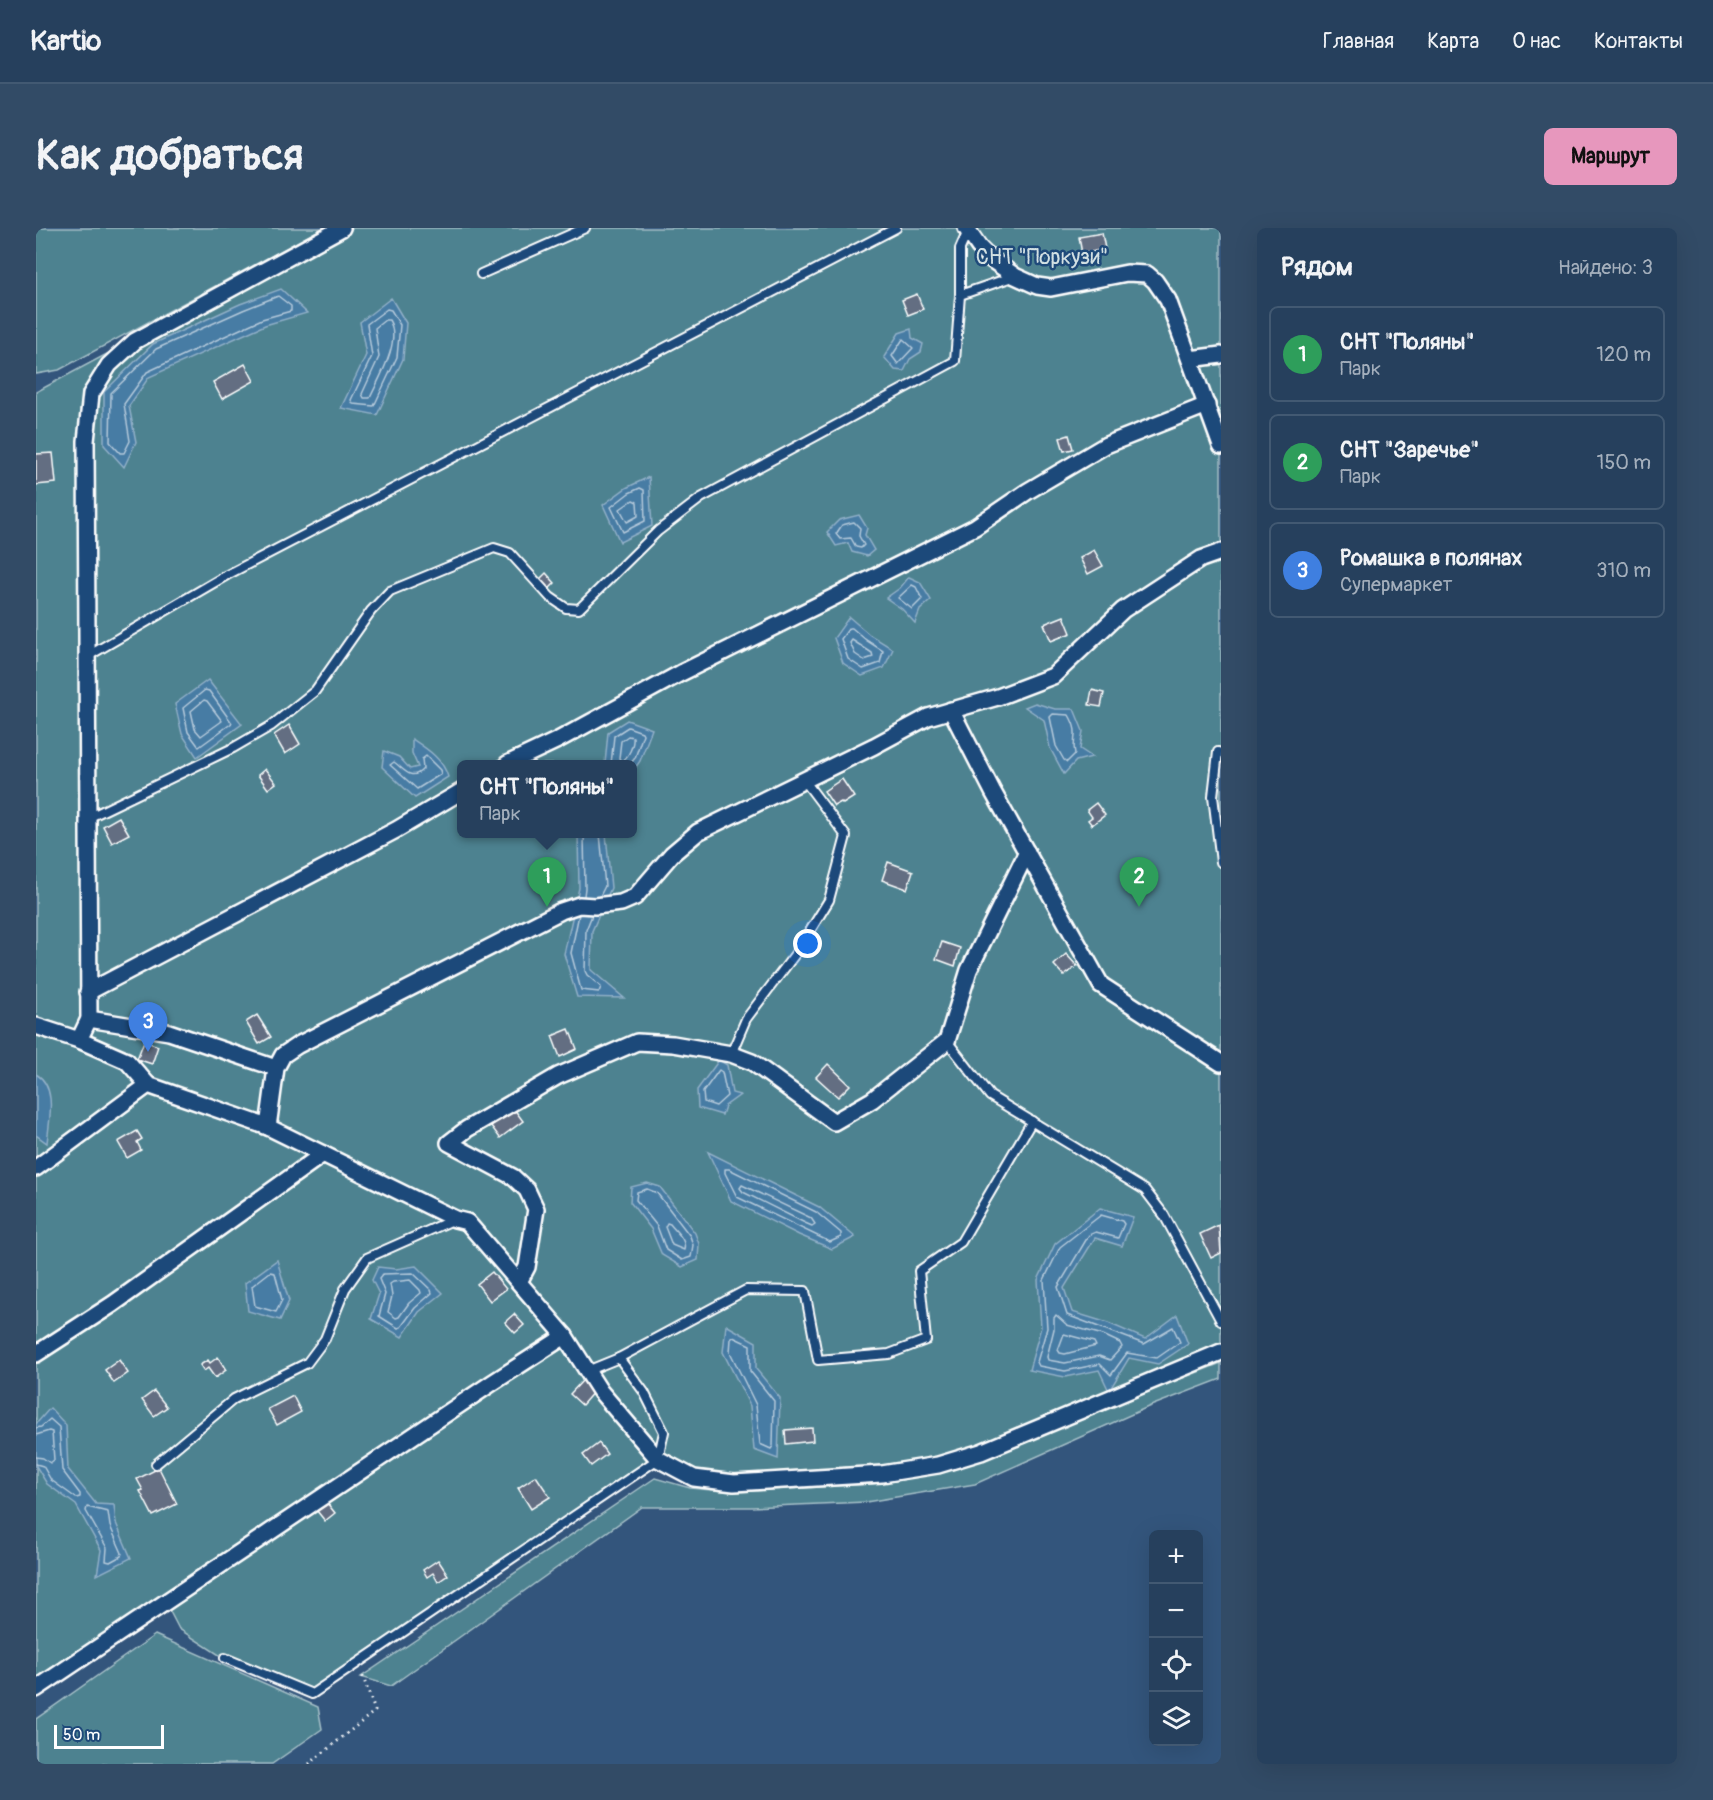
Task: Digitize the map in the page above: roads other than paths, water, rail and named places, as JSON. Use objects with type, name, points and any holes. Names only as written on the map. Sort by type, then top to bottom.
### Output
[{"type":"street","points":[[79,1040],[89,1019],[87,992],[86,441],[91,394],[109,365],[135,341],[342,228]]},
{"type":"street","points":[[967,230],[979,247],[1015,276],[1037,286],[1051,288],[1127,273],[1147,274],[1155,281],[1168,300],[1221,446]]},
{"type":"street","points":[[1190,359],[1221,355]]},
{"type":"street","points":[[517,760],[722,652],[975,527],[1028,491],[1106,445],[1207,405]]},
{"type":"street","points":[[268,1127],[276,1068],[283,1055],[298,1045],[561,911],[579,905],[621,903],[635,897],[672,854],[698,832],[928,717],[998,697],[1053,676],[1123,610],[1202,559],[1221,552]]},
{"type":"street","points":[[951,711],[1101,985],[1221,1063]]},
{"type":"street","points":[[87,992],[396,830],[457,794]]},
{"type":"street","points":[[519,1282],[527,1267],[536,1209],[526,1190],[513,1177],[449,1143],[467,1129],[558,1076],[637,1042],[673,1044],[731,1054],[752,1062],[834,1122],[872,1100],[947,1041],[969,970],[1027,852]]},
{"type":"street","points":[[89,1019],[169,1032],[276,1068]]},
{"type":"street","points":[[36,1026],[79,1040],[127,1061],[148,1085],[268,1127],[455,1219],[467,1222],[565,1336],[600,1391],[658,1459],[694,1478],[734,1483],[882,1474],[938,1465],[981,1452],[1221,1352]]},
{"type":"street","points":[[36,1168],[148,1085]]},
{"type":"street","points":[[36,1354],[113,1304],[323,1154]]},
{"type":"street","points":[[36,1689],[565,1336]]},
{"type":"lane","points":[[481,274],[585,228]]},
{"type":"lane","points":[[87,657],[227,575],[896,228]]},
{"type":"lane","points":[[87,819],[233,748],[271,726],[315,691],[371,611],[390,591],[494,548],[510,553],[550,597],[566,608],[579,609],[658,531],[701,498],[955,361],[960,295],[960,249],[967,230]]},
{"type":"lane","points":[[960,295],[1015,276]]},
{"type":"lane","points":[[1218,752],[1213,796],[1221,862]]},
{"type":"lane","points":[[731,1054],[746,1019],[799,949],[829,900],[846,836],[804,780]]},
{"type":"lane","points":[[947,1041],[990,1096],[1145,1190],[1164,1215],[1221,1321]]},
{"type":"lane","points":[[587,1371],[619,1358],[746,1290],[805,1291],[818,1360],[890,1354],[926,1340],[919,1270],[962,1242],[1032,1121]]},
{"type":"lane","points":[[156,1464],[234,1399],[307,1363],[325,1339],[345,1289],[367,1258],[455,1219]]},
{"type":"lane","points":[[225,1658],[312,1694],[658,1459],[664,1432],[644,1392],[619,1358]]},
{"type":"water","points":[[281,289],[307,313],[265,325],[149,377],[129,406],[136,442],[124,467],[104,445],[104,392],[153,344],[240,304]]},
{"type":"water","points":[[391,298],[406,323],[403,359],[377,415],[341,408],[366,355],[360,322]]},
{"type":"water","points":[[911,329],[912,338],[923,344],[921,352],[910,359],[904,371],[895,370],[884,357],[899,333]]},
{"type":"water","points":[[649,477],[652,526],[620,542],[603,505],[626,488]]},
{"type":"water","points":[[859,515],[867,528],[865,535],[874,550],[867,556],[852,552],[848,543],[836,546],[827,532],[839,520]]},
{"type":"water","points":[[909,577],[920,582],[931,600],[920,610],[915,623],[902,609],[886,598],[900,588]]},
{"type":"water","points":[[849,617],[870,635],[893,649],[884,668],[862,676],[843,663],[834,638]]},
{"type":"water","points":[[208,680],[242,724],[197,757],[182,734],[175,704]]},
{"type":"water","points":[[1035,703],[1055,709],[1074,709],[1083,731],[1080,749],[1092,757],[1076,761],[1064,774],[1050,748],[1044,720],[1025,707]]},
{"type":"water","points":[[627,720],[652,729],[637,765],[637,760],[605,760],[608,732]]},
{"type":"water","points":[[412,739],[438,760],[448,777],[415,798],[382,767],[384,751],[399,757],[410,769],[418,767],[412,753]]},
{"type":"water","points":[[578,838],[606,838],[611,888],[592,931],[591,970],[624,998],[577,997],[564,954],[579,888]]},
{"type":"water","points":[[719,1060],[727,1065],[732,1093],[740,1095],[725,1106],[722,1115],[698,1108],[697,1090]]},
{"type":"water","points":[[36,1074],[43,1080],[50,1096],[47,1143],[36,1135]]},
{"type":"water","points":[[708,1152],[819,1207],[855,1237],[832,1249],[731,1201]]},
{"type":"water","points":[[647,1183],[660,1187],[695,1233],[699,1244],[698,1260],[682,1267],[662,1255],[651,1229],[630,1202],[631,1187]]},
{"type":"water","points":[[1100,1208],[1133,1217],[1122,1246],[1095,1238],[1064,1288],[1072,1312],[1108,1323],[1145,1339],[1177,1315],[1188,1344],[1158,1364],[1129,1358],[1109,1391],[1099,1370],[1065,1377],[1029,1370],[1041,1327],[1038,1280],[1055,1244]]},
{"type":"water","points":[[277,1260],[289,1301],[280,1320],[248,1311],[245,1283]]},
{"type":"water","points":[[416,1266],[443,1293],[419,1312],[402,1337],[371,1319],[379,1294],[372,1280],[378,1267],[396,1269]]},
{"type":"water","points":[[726,1325],[756,1342],[756,1369],[780,1398],[778,1459],[754,1450],[750,1406],[723,1352]]},
{"type":"water","points":[[50,1408],[66,1425],[68,1469],[96,1504],[114,1505],[116,1523],[131,1558],[97,1575],[101,1550],[76,1505],[47,1484],[36,1466],[36,1424]]},
{"type":"place","name":"СНТ \"Поляны\"","points":[[547,907]]},
{"type":"place","name":"СНТ \"Заречье\"","points":[[1139,907]]},
{"type":"place","name":"Ромашка в полянах","points":[[148,1052]]},
{"type":"park label","name":"СНТ \"Поркузи\"","points":[[1042,257]]}]
